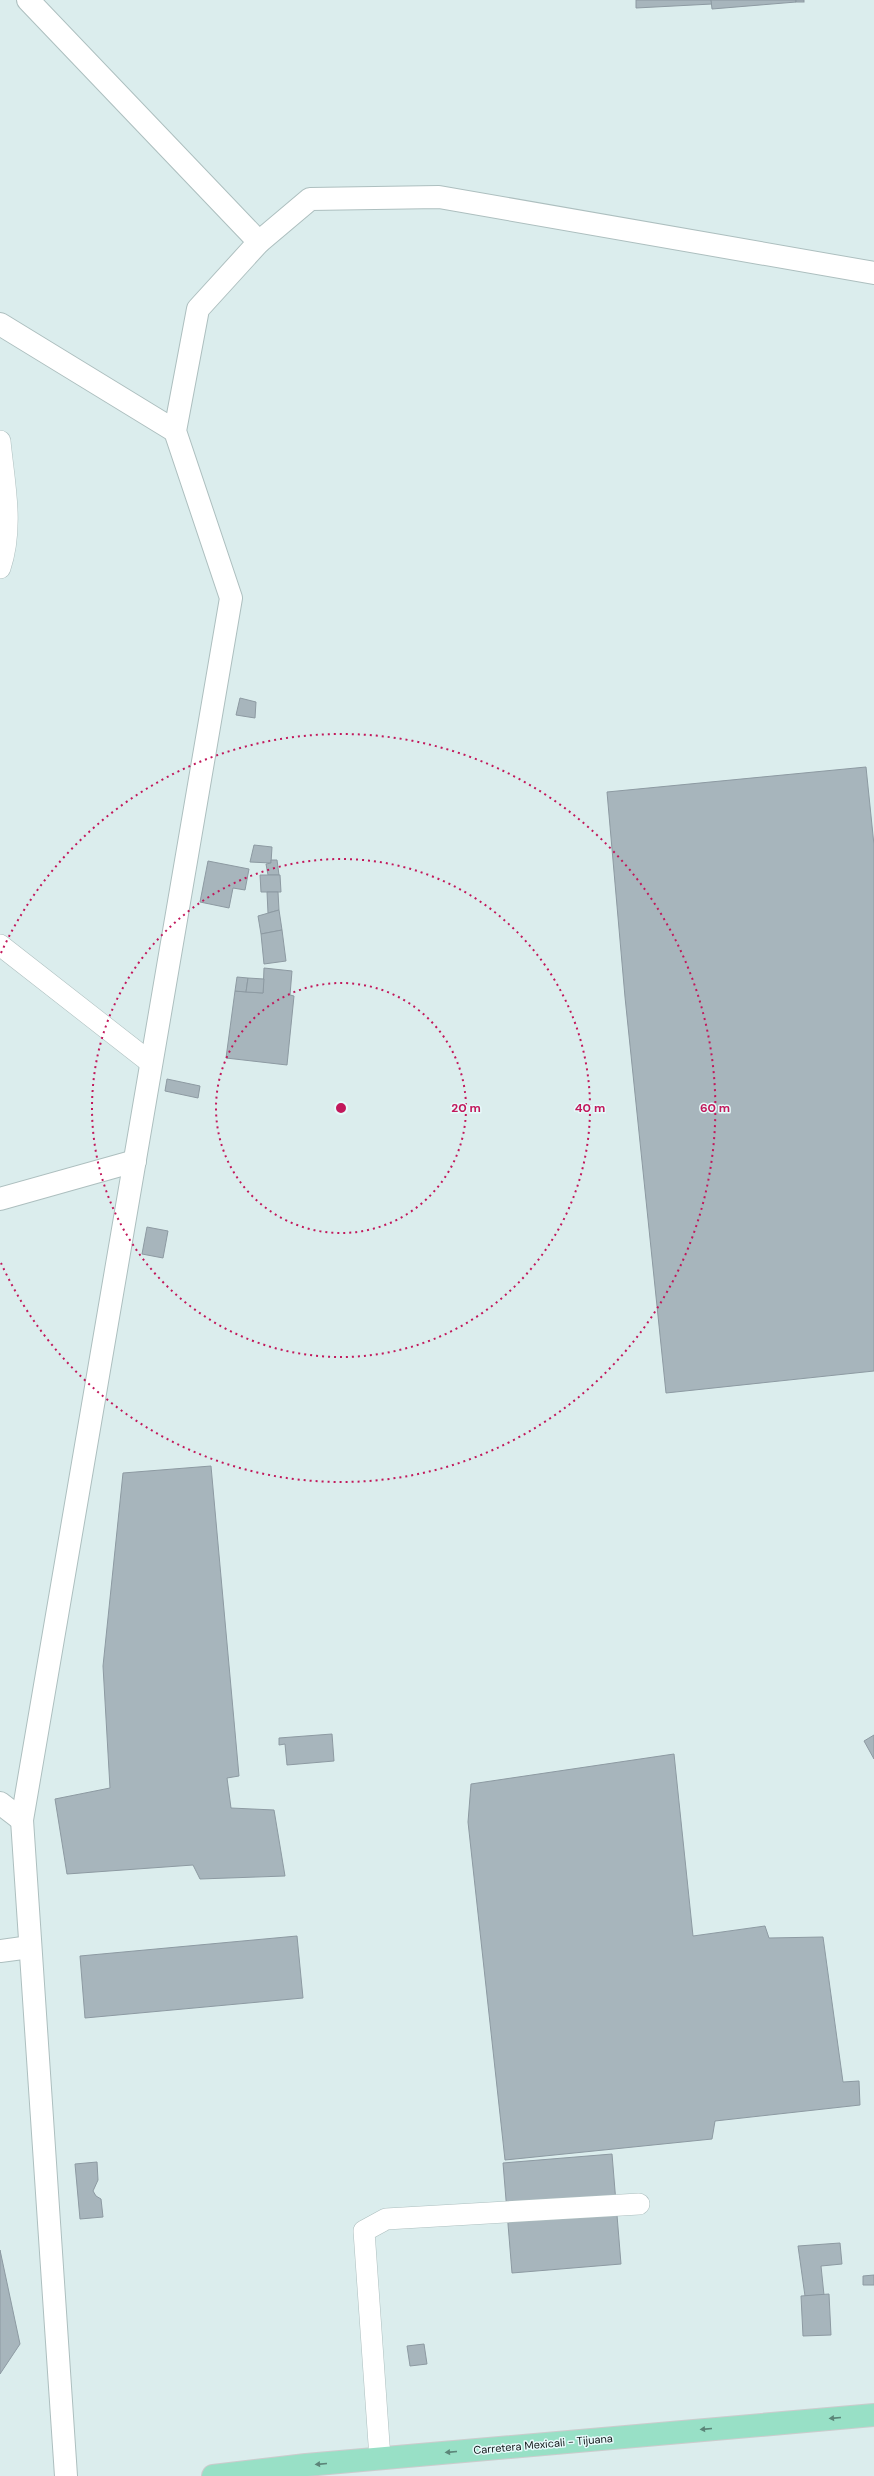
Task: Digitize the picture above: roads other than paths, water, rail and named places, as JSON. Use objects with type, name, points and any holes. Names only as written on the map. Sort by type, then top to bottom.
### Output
[{"type":"main road","name":"Carretera Mexicali - Tijuana","points":[[213,2476],[380,2458],[874,2414]]},
{"type":"street","points":[[28,0],[259,242]]},
{"type":"street","points":[[66,2476],[22,1820],[231,598],[175,431],[198,309],[259,242],[310,199],[439,196],[874,273],[874,266]]},
{"type":"street","points":[[0,324],[175,431]]},
{"type":"street","points":[[0,1199],[135,1160]]},
{"type":"street","points":[[0,1803],[22,1820]]},
{"type":"street","points":[[0,1951],[30,1947]]},
{"type":"lane","points":[[0,441],[8,519],[6,551],[0,568]]},
{"type":"lane","points":[[0,945],[151,1063]]},
{"type":"lane","points":[[380,2458],[364,2231],[386,2219],[639,2204]]}]
